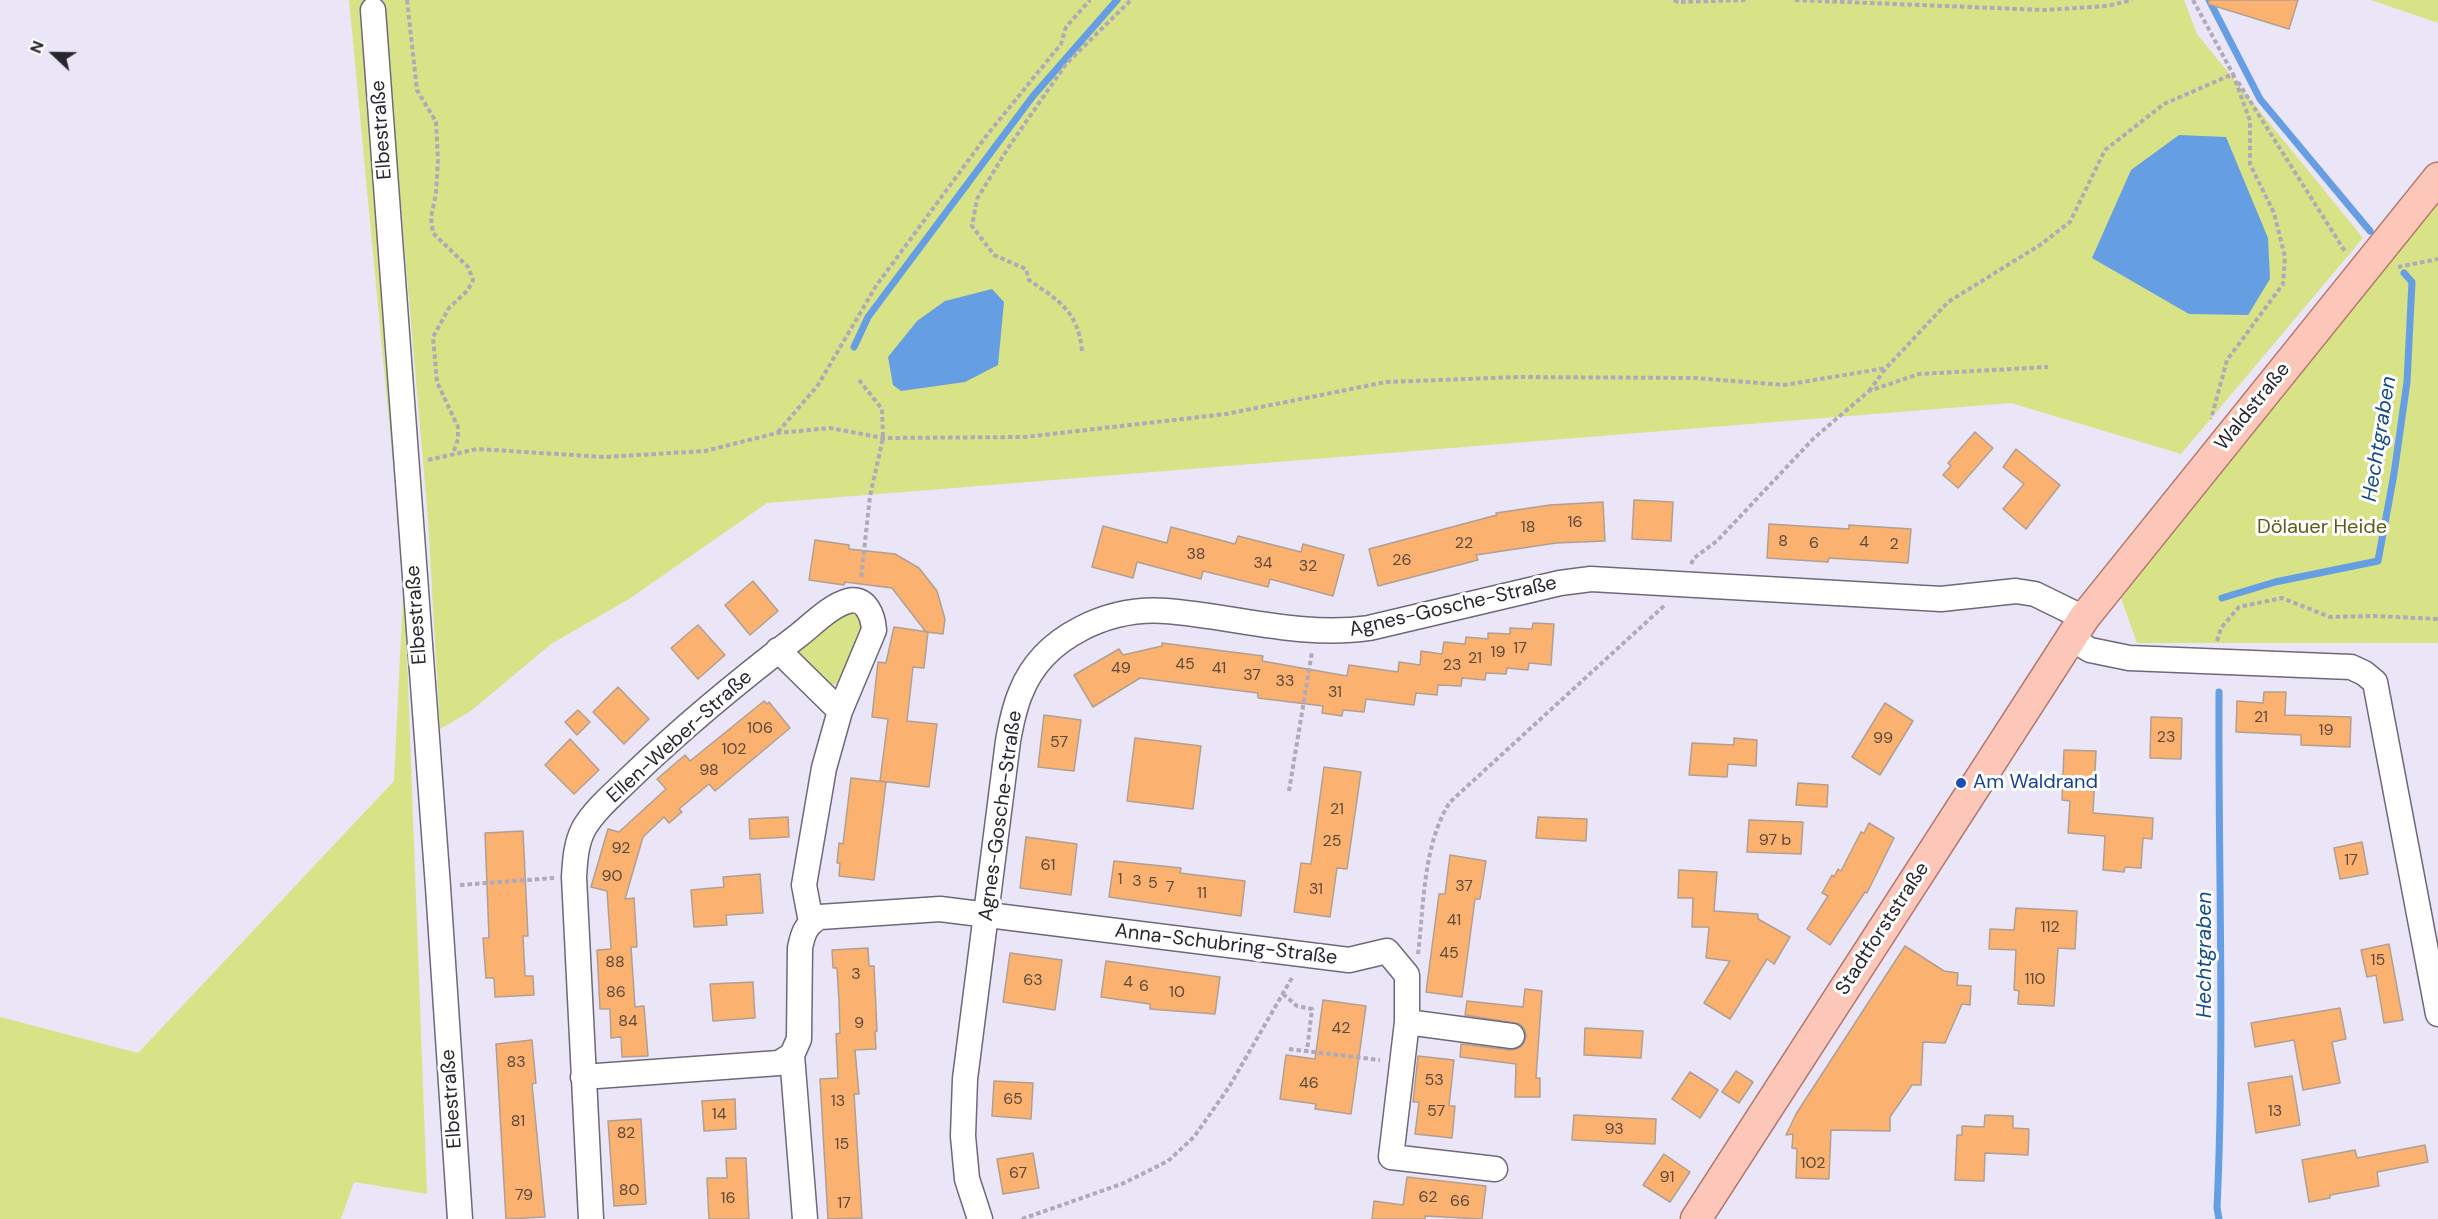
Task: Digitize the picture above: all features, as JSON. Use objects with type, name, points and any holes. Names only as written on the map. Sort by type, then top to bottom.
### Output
[{"type":"main road","name":"Waldstraße","points":[[2077,628],[2438,178]]},
{"type":"main road","name":"Stadtforststraße","points":[[1696,1219],[2077,628]]},
{"type":"street","name":"Elbestraße","points":[[373,10],[460,1219]]},
{"type":"street","name":"Agnes-Gosche-Straße","points":[[980,1219],[967,1179],[963,1136],[965,1079],[1013,715],[1021,691],[1033,669],[1064,639],[1094,622],[1114,615],[1166,611],[1316,631],[1340,632],[1369,628],[1560,582],[1591,579],[1941,599],[2016,591],[2035,594],[2077,628]]},
{"type":"street","name":"Ellen-Weber-Straße","points":[[591,1219],[574,877],[576,850],[583,830],[597,810],[655,754],[778,650],[848,601],[859,602]]},
{"type":"street","points":[[811,922],[804,885],[824,768],[840,711],[874,630],[868,609],[859,602]]},
{"type":"street","points":[[2077,628],[2090,650],[2112,655],[2212,662],[2351,667],[2364,673],[2375,682],[2438,1014]]},
{"type":"street","points":[[778,650],[840,711]]},
{"type":"street","points":[[805,1219],[792,1055],[799,1039],[800,948],[803,934],[811,922],[820,917],[940,909],[986,916]]},
{"type":"street","name":"Anna-Schubring-Straße","points":[[986,916],[1349,960],[1387,951],[1407,975]]},
{"type":"street","points":[[1407,975],[1407,1022],[1391,1157],[1495,1169]]},
{"type":"street","points":[[1407,1022],[1512,1036]]},
{"type":"street","points":[[583,1077],[779,1063],[792,1055]]},
{"type":"path","points":[[407,0],[417,90],[436,122],[438,160],[436,193],[431,218],[433,233],[468,267],[473,280],[468,290],[449,308],[433,337],[437,382],[458,427],[458,440],[453,454]]},
{"type":"path","points":[[777,433],[818,385],[876,286],[987,135],[1061,44],[1066,27],[1090,0]]},
{"type":"path","points":[[1082,351],[1080,335],[1063,303],[1029,280],[1026,269],[994,255],[972,226],[977,199],[1010,145],[1066,64],[1131,0]]},
{"type":"path","points":[[1674,0],[1678,2],[1747,0]]},
{"type":"path","points":[[1795,0],[2044,10],[2107,6],[2132,0]]},
{"type":"path","points":[[2193,0],[2234,74],[2360,275]]},
{"type":"path","points":[[1407,975],[1416,966],[1432,840],[1439,819],[1450,802],[1670,601],[1683,583],[1694,558],[1717,541],[1814,438],[1869,391],[1886,368],[1948,302],[2040,245],[2070,222],[2105,150],[2164,104],[2234,74]]},
{"type":"path","points":[[2210,422],[2227,360],[2283,284],[2285,257],[2274,213],[2250,164],[2250,122],[2234,74]]},
{"type":"path","points":[[1869,391],[1919,374],[2048,367]]},
{"type":"path","points":[[406,465],[477,449],[605,457],[705,451],[777,433],[830,428],[883,438],[932,439],[1047,435],[1226,414],[1386,382],[1518,377],[1683,377],[1785,385],[1886,368]]},
{"type":"path","points":[[859,380],[882,409],[883,438],[870,496],[859,602]]},
{"type":"path","points":[[2212,662],[2221,628],[2239,607],[2265,600],[2282,598],[2330,617],[2438,619]]},
{"type":"path","points":[[1289,791],[1316,631]]},
{"type":"path","points":[[470,884],[574,877]]},
{"type":"path","points":[[1022,1219],[1124,1183],[1168,1161],[1194,1137],[1229,1087],[1305,955]]},
{"type":"path","points":[[1283,994],[1297,1006],[1312,1009],[1307,1051]]},
{"type":"path","points":[[1289,1049],[1402,1063]]},
{"type":"green space","points":[[349,0],[372,0],[409,508],[397,506]]},
{"type":"green space","points":[[383,0],[2184,0],[2197,34],[2363,238],[2181,454],[2011,403],[767,503],[629,599],[551,644],[471,711],[440,729],[428,519]]},
{"type":"green space","points":[[2371,0],[2438,0],[2438,23]]},
{"type":"green space","name":"Dölauer Heide","points":[[2438,197],[2438,643],[2137,643],[2121,598]]},
{"type":"green space","points":[[404,575],[427,1194],[354,1182],[341,1219],[0,1219],[0,1017],[138,1053],[394,781]]},
{"type":"green space","points":[[854,612],[861,616],[865,625],[842,680],[832,686],[798,654],[802,642],[842,615]]},
{"type":"water","points":[[2179,135],[2226,137],[2268,238],[2270,279],[2248,315],[2189,314],[2092,258],[2131,170]]},
{"type":"water","points":[[992,289],[1004,302],[998,365],[965,382],[901,391],[893,385],[888,357],[917,321],[945,301]]},
{"type":"building","points":[[2209,0],[2298,0],[2289,29],[2208,4]]},
{"type":"building","points":[[1975,432],[1993,448],[1958,488],[1943,475],[1951,466],[1948,463]]},
{"type":"building","points":[[2016,449],[2060,485],[2026,529],[2003,509],[2024,484],[2003,467]]},
{"type":"building","points":[[1634,500],[1673,502],[1671,541],[1632,539]]},
{"type":"building","points":[[1603,502],[1605,541],[1556,543],[1476,555],[1478,560],[1378,586],[1369,549],[1497,515],[1496,513],[1550,505]]},
{"type":"building","points":[[1769,524],[1849,529],[1849,525],[1911,529],[1908,563],[1829,558],[1828,562],[1767,558]]},
{"type":"building","points":[[1103,526],[1167,543],[1171,527],[1235,544],[1238,536],[1301,552],[1303,544],[1344,555],[1333,596],[1270,579],[1268,587],[1203,571],[1201,579],[1137,562],[1133,578],[1092,567]]},
{"type":"building","points":[[815,540],[849,545],[849,549],[895,554],[919,568],[937,591],[945,619],[943,634],[926,632],[892,588],[809,580]]},
{"type":"building","points":[[753,581],[778,611],[750,635],[725,605]]},
{"type":"building","points":[[1533,623],[1554,624],[1551,665],[1529,663],[1528,670],[1507,668],[1506,674],[1486,673],[1485,680],[1462,678],[1461,686],[1438,685],[1437,695],[1416,693],[1414,705],[1366,699],[1364,712],[1343,710],[1342,716],[1322,713],[1323,706],[1258,698],[1258,693],[1140,678],[1093,707],[1074,675],[1119,649],[1123,655],[1162,646],[1162,643],[1263,656],[1262,661],[1347,676],[1349,665],[1398,672],[1399,662],[1420,665],[1421,651],[1442,654],[1444,642],[1465,644],[1466,637],[1488,639],[1488,633],[1510,634],[1510,628],[1532,629]]},
{"type":"building","points":[[698,625],[725,655],[698,679],[671,648]]},
{"type":"building","points":[[894,627],[928,632],[924,668],[913,667],[907,721],[937,724],[929,787],[880,781],[888,719],[872,717],[878,662],[886,663]]},
{"type":"building","points":[[618,687],[649,719],[624,744],[593,712]]},
{"type":"building","points":[[2264,692],[2286,692],[2285,715],[2351,717],[2350,747],[2301,745],[2301,735],[2236,732],[2237,701],[2263,703]]},
{"type":"building","points":[[764,701],[767,704],[769,702],[790,728],[715,791],[709,784],[679,809],[682,812],[669,823],[664,817],[643,837],[625,899],[634,898],[637,947],[631,947],[635,1007],[644,1006],[648,1056],[622,1057],[621,1037],[611,1038],[610,1009],[600,1009],[597,950],[611,949],[607,891],[591,887],[608,829],[619,832],[666,789],[657,779],[685,755],[690,761]]},
{"type":"building","points":[[1885,703],[1913,721],[1880,775],[1852,757]]},
{"type":"building","points":[[578,710],[590,722],[577,735],[565,722]]},
{"type":"building","points":[[1044,715],[1081,720],[1074,771],[1038,767]]},
{"type":"building","points":[[2151,717],[2182,718],[2181,759],[2150,758]]},
{"type":"building","points":[[1135,738],[1201,746],[1193,809],[1127,801]]},
{"type":"building","points":[[1734,738],[1757,740],[1756,766],[1728,764],[1727,777],[1689,775],[1692,743],[1734,745]]},
{"type":"building","points":[[570,739],[599,770],[574,794],[545,765]]},
{"type":"building","points":[[2064,750],[2096,751],[2093,813],[2153,818],[2152,839],[2143,838],[2141,868],[2125,867],[2124,872],[2103,870],[2105,836],[2068,833],[2070,801],[2062,800]]},
{"type":"building","points":[[1324,767],[1361,772],[1347,869],[1337,868],[1330,917],[1294,912],[1301,863],[1311,864]]},
{"type":"building","points":[[851,778],[886,782],[874,880],[839,876],[840,863],[837,863],[839,843],[843,844]]},
{"type":"building","points":[[1798,783],[1828,785],[1827,807],[1796,805]]},
{"type":"building","points":[[788,817],[789,837],[750,839],[749,819]]},
{"type":"building","points":[[1538,817],[1587,819],[1586,841],[1536,838]]},
{"type":"building","points":[[1749,820],[1803,822],[1801,854],[1747,852]]},
{"type":"building","points":[[1869,823],[1894,838],[1867,893],[1865,892],[1830,945],[1807,929],[1828,896],[1822,893],[1832,875],[1834,877],[1838,869],[1841,871],[1861,832],[1864,833]]},
{"type":"building","points":[[523,831],[528,936],[523,936],[525,976],[533,976],[534,995],[495,997],[494,978],[486,978],[483,938],[489,938],[485,833]]},
{"type":"building","points":[[1026,837],[1077,844],[1071,895],[1020,888]]},
{"type":"building","points":[[2362,842],[2368,874],[2340,879],[2334,848]]},
{"type":"building","points":[[1450,855],[1486,861],[1480,899],[1475,899],[1462,997],[1426,992],[1439,894],[1445,894]]},
{"type":"building","points":[[1114,861],[1181,868],[1180,873],[1245,881],[1241,916],[1109,897]]},
{"type":"building","points":[[1679,870],[1717,872],[1714,911],[1758,914],[1758,919],[1790,937],[1774,964],[1767,959],[1730,1019],[1704,1003],[1730,961],[1706,958],[1709,927],[1692,927],[1693,898],[1678,898]]},
{"type":"building","points":[[760,874],[763,913],[726,915],[727,925],[694,927],[691,890],[724,887],[723,877]]},
{"type":"building","points":[[2016,908],[2077,911],[2075,949],[2058,948],[2054,1006],[2018,1004],[2019,991],[2014,990],[2016,950],[1989,949],[1990,929],[2014,930]]},
{"type":"building","points":[[2389,944],[2403,1020],[2384,1023],[2376,975],[2367,977],[2361,950]]},
{"type":"building","points":[[1905,946],[1944,971],[1958,973],[1957,985],[1971,986],[1970,1005],[1962,1004],[1945,1043],[1923,1042],[1921,1085],[1912,1085],[1890,1117],[1890,1131],[1831,1130],[1829,1179],[1796,1178],[1797,1149],[1792,1148],[1793,1134],[1786,1135],[1796,1114]]},
{"type":"building","points":[[868,948],[869,966],[874,966],[877,1031],[875,1032],[876,1049],[855,1050],[859,1094],[854,1094],[862,1218],[828,1219],[820,1079],[838,1078],[836,1034],[840,1033],[839,1001],[837,968],[833,968],[832,950]]},
{"type":"building","points":[[1010,953],[1062,960],[1055,1010],[1003,1002]]},
{"type":"building","points":[[1106,961],[1220,977],[1215,1014],[1150,1009],[1150,1004],[1101,997]]},
{"type":"building","points":[[753,982],[755,1018],[713,1021],[710,984]]},
{"type":"building","points":[[1525,989],[1542,991],[1536,1078],[1540,1078],[1540,1097],[1515,1097],[1516,1064],[1460,1057],[1461,1044],[1510,1050],[1523,1045],[1526,1037],[1525,1030],[1520,1024],[1465,1015],[1467,1001],[1523,1007]]},
{"type":"building","points":[[1323,1000],[1366,1006],[1351,1114],[1315,1109],[1316,1104],[1280,1099],[1286,1055],[1315,1059]]},
{"type":"building","points":[[2340,1008],[2346,1039],[2332,1042],[2340,1083],[2303,1090],[2294,1040],[2255,1047],[2251,1023]]},
{"type":"building","points":[[1585,1028],[1643,1031],[1641,1058],[1584,1055]]},
{"type":"building","points":[[532,1040],[536,1083],[532,1084],[545,1217],[506,1219],[496,1044]]},
{"type":"building","points":[[1418,1056],[1454,1060],[1449,1106],[1455,1106],[1452,1138],[1415,1134],[1419,1102],[1413,1102]]},
{"type":"building","points":[[1736,1071],[1753,1082],[1739,1103],[1722,1092]]},
{"type":"building","points":[[1690,1072],[1718,1090],[1700,1118],[1672,1099]]},
{"type":"building","points":[[2292,1076],[2300,1125],[2256,1133],[2248,1083]]},
{"type":"building","points":[[994,1081],[1033,1083],[1031,1119],[992,1116]]},
{"type":"building","points":[[735,1099],[736,1129],[704,1131],[702,1101]]},
{"type":"building","points":[[1574,1115],[1656,1119],[1655,1144],[1572,1140]]},
{"type":"building","points":[[1985,1115],[2013,1116],[2013,1128],[2029,1129],[2028,1155],[1985,1153],[1984,1181],[1955,1180],[1957,1135],[1962,1135],[1962,1126],[1984,1127]]},
{"type":"building","points":[[641,1119],[646,1204],[614,1206],[608,1121]]},
{"type":"building","points":[[2425,1145],[2428,1162],[2377,1172],[2379,1186],[2330,1195],[2330,1198],[2309,1202],[2302,1160],[2355,1150],[2357,1158]]},
{"type":"building","points":[[1033,1153],[1039,1188],[1003,1194],[997,1159]]},
{"type":"building","points":[[1664,1154],[1690,1172],[1670,1202],[1643,1185]]},
{"type":"building","points":[[726,1158],[746,1158],[749,1219],[709,1219],[707,1178],[727,1178]]},
{"type":"building","points":[[1407,1177],[1486,1186],[1482,1219],[1425,1216],[1425,1219],[1372,1219],[1374,1201],[1403,1205]]},
{"type":"waterway","points":[[854,347],[868,317],[1033,96],[1117,0]]},
{"type":"waterway","name":"Hechtgraben","points":[[2209,0],[2260,99],[2370,231]]},
{"type":"waterway","name":"Hechtgraben","points":[[2222,598],[2275,582],[2378,561],[2394,474],[2407,382],[2412,282],[2404,273]]},
{"type":"waterway","name":"Hechtgraben","points":[[2219,692],[2221,1014],[2217,1208],[2219,1219]]},
{"type":"place","name":"Am Waldrand","points":[[1961,783]]}]
